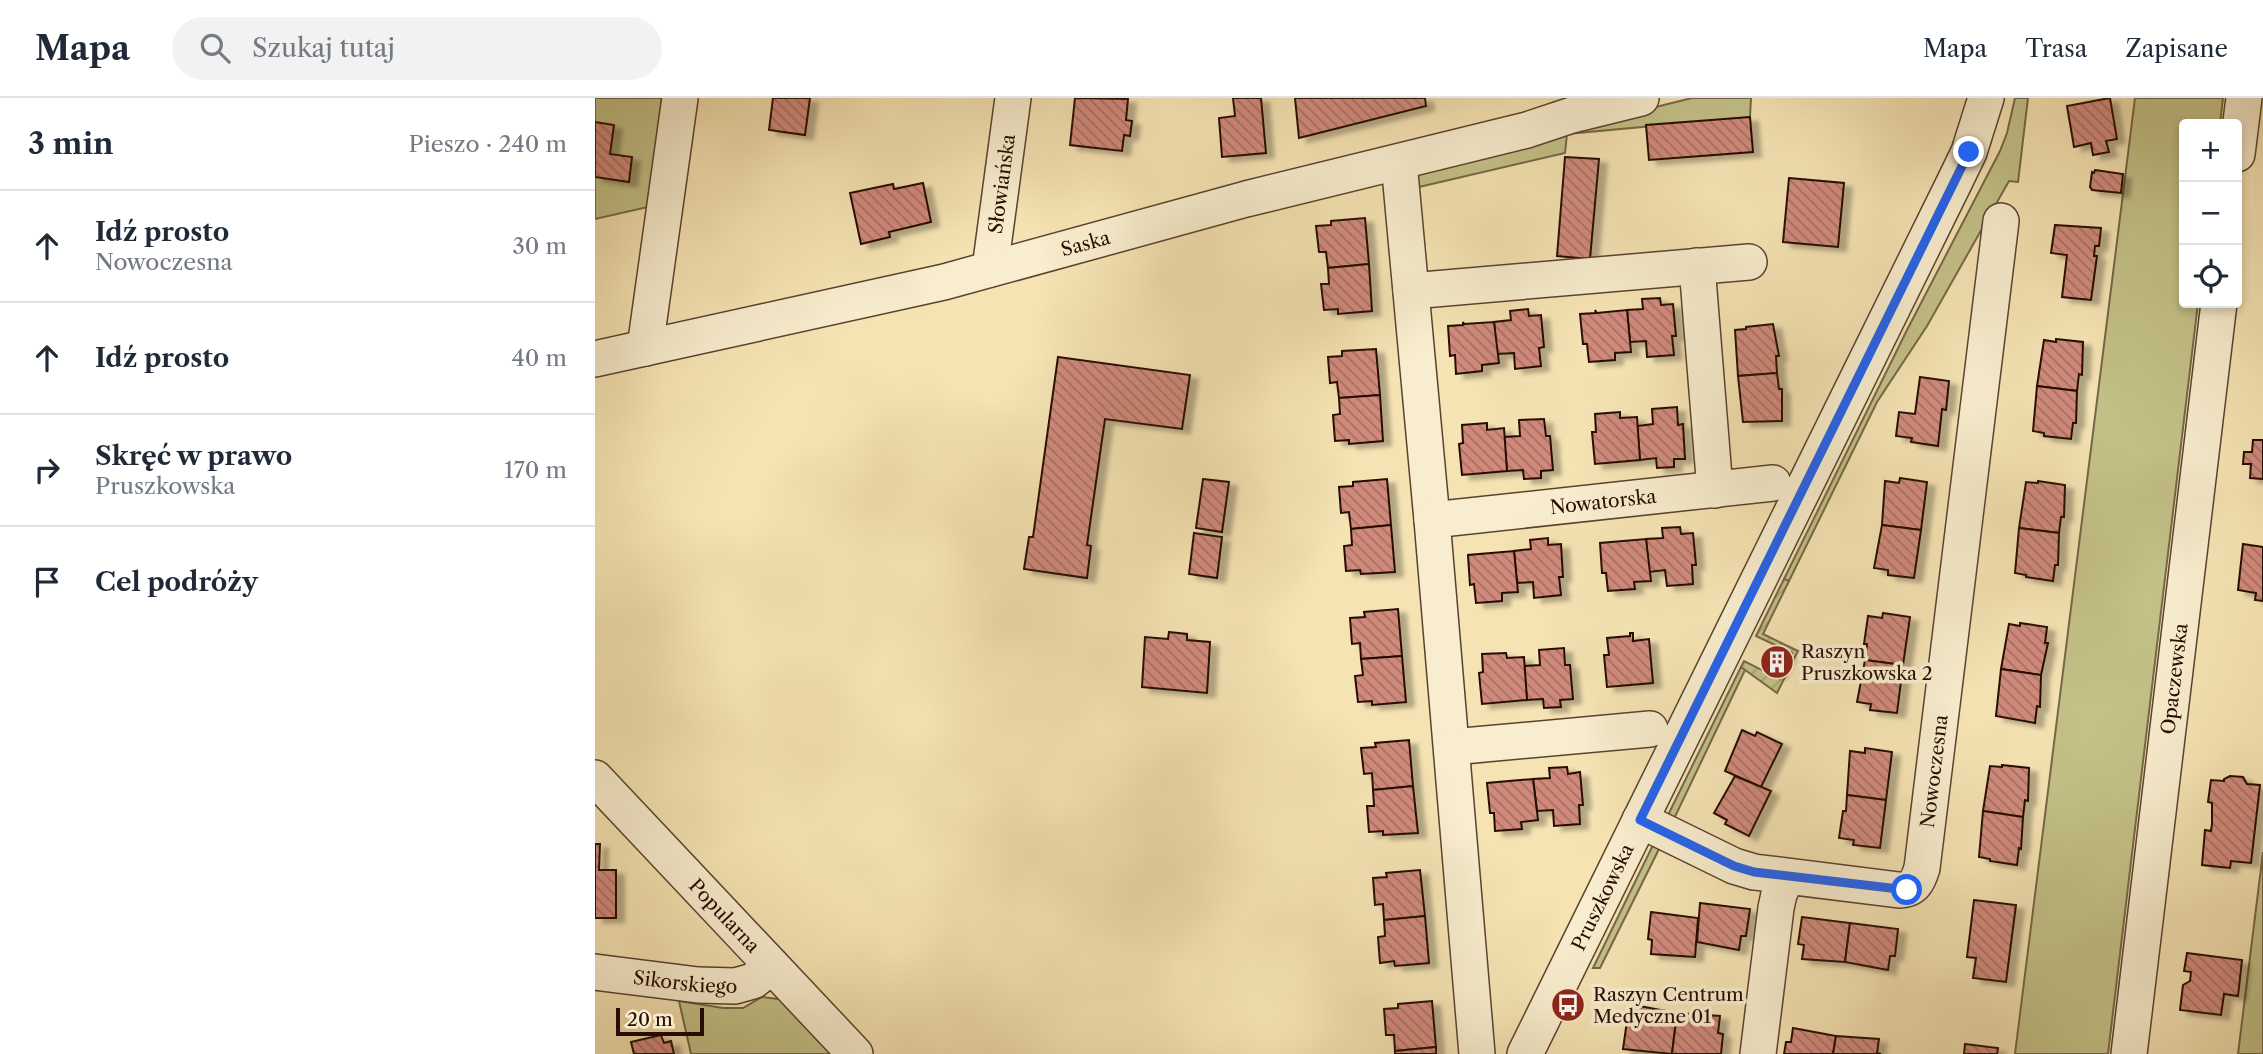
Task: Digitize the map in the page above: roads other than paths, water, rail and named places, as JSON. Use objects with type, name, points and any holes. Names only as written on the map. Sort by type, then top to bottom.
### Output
[{"type":"street","points":[[645,348],[680,98]]},
{"type":"street","name":"Słowiańska","points":[[990,269],[1013,98]]},
{"type":"street","name":"Saska","points":[[595,359],[944,282],[1246,199],[1527,130],[1570,107],[1641,98]]},
{"type":"street","name":"Pruszkowska","points":[[1525,1054],[1960,172],[1975,136],[1986,98]]},
{"type":"street","points":[[2241,119],[2243,98]]},
{"type":"street","points":[[1399,162],[1477,1054]]},
{"type":"street","name":"Nowoczesna","points":[[1787,877],[1899,890],[1915,886],[1919,878],[2001,221]]},
{"type":"street","points":[[1411,291],[1749,262]]},
{"type":"street","points":[[1697,266],[1715,490]]},
{"type":"street","name":"Opaczewska","points":[[2129,1054],[2218,308]]},
{"type":"street","name":"Nowatorska","points":[[1432,520],[1773,483]]},
{"type":"street","points":[[1451,747],[1650,729]]},
{"type":"street","name":"Popularna","points":[[595,778],[855,1054]]},
{"type":"street","points":[[1640,820],[1734,866],[1787,877],[1776,908],[1758,1054]]},
{"type":"street","name":"Sikorskiego","points":[[595,972],[698,985],[735,986],[753,981],[772,966]]},
{"type":"place","name":"Raszyn Pruszkowska 2","points":[[1777,662]]},
{"type":"place","name":"Raszyn Centrum Medyczne 01","points":[[1568,1005]]}]
